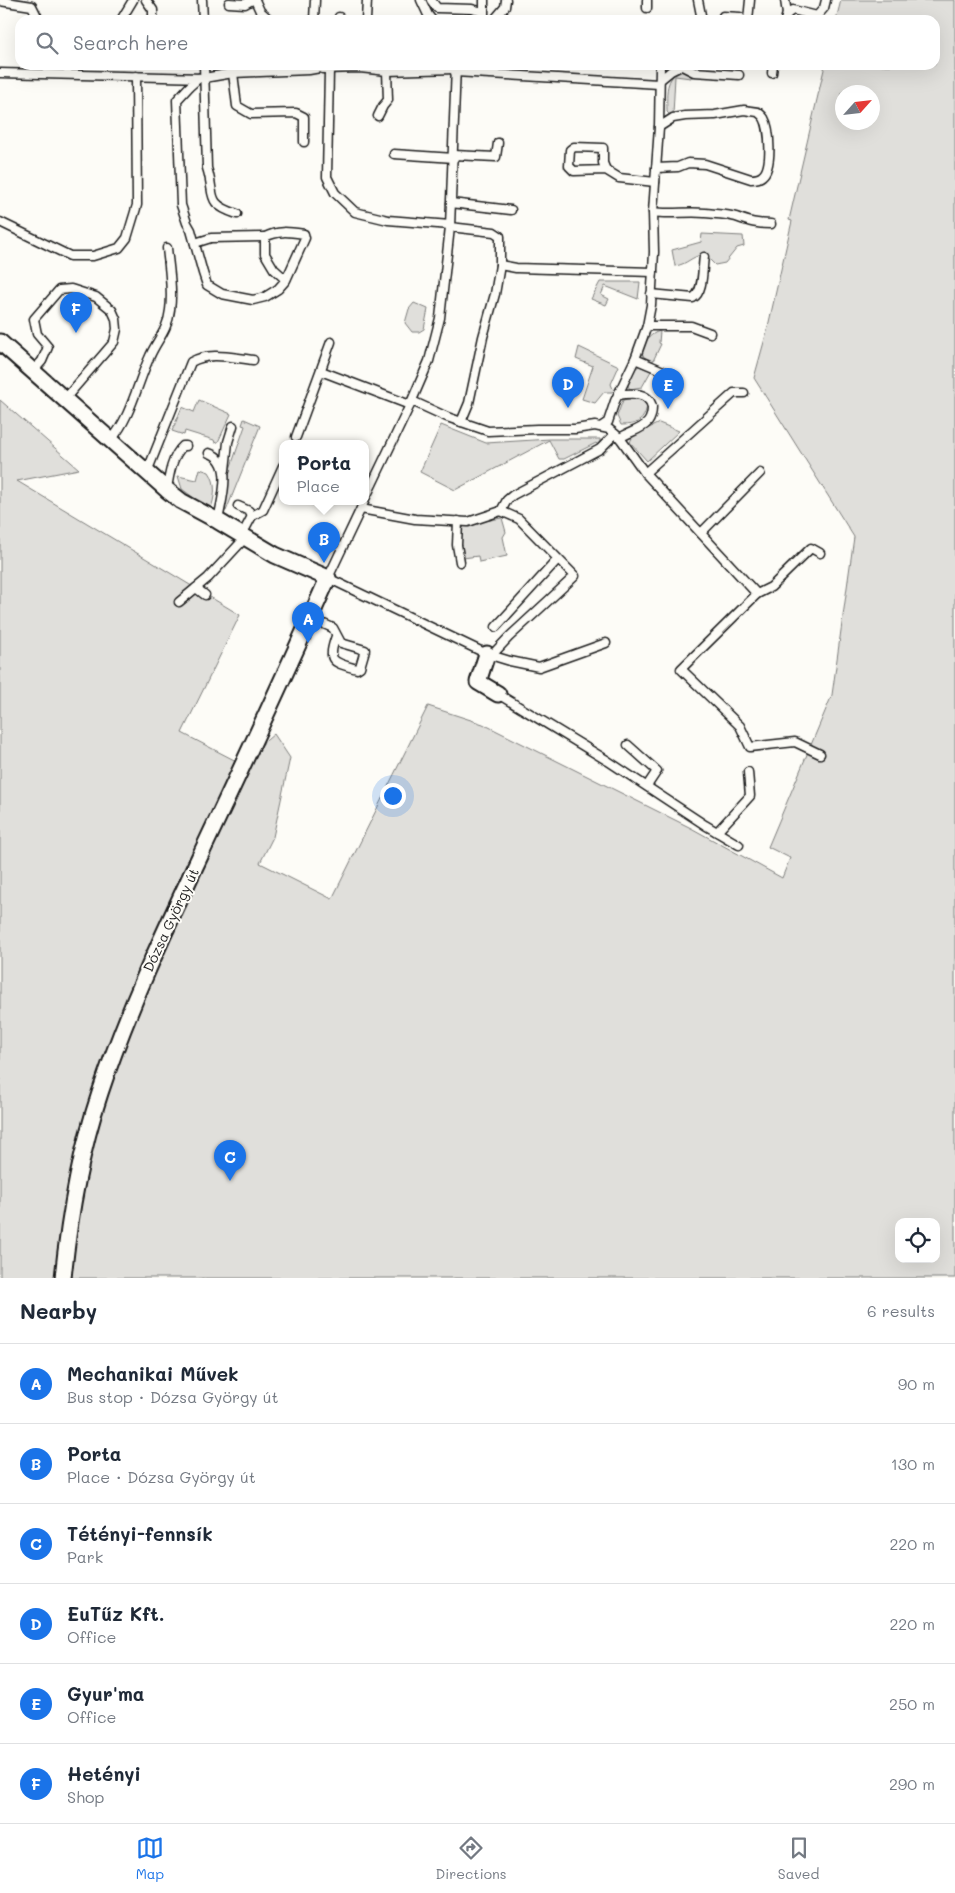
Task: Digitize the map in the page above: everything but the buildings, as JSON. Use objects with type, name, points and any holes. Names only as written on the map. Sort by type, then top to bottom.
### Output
[{"type":"street","points":[[0,342],[181,501],[218,520],[275,555],[328,578]]},
{"type":"street","name":"Dózsa György út","points":[[63,1278],[75,1198],[91,1129],[100,1094],[130,1010],[163,935],[298,648],[328,578]]},
{"type":"street","points":[[490,654],[478,682],[498,694]]},
{"type":"lane","points":[[124,15],[133,0]]},
{"type":"lane","points":[[146,0],[153,10],[153,15]]},
{"type":"lane","points":[[202,0],[203,15]]},
{"type":"lane","points":[[229,3],[245,4],[253,0],[264,15]]},
{"type":"lane","points":[[311,0],[312,15]]},
{"type":"lane","points":[[314,15],[315,0]]},
{"type":"lane","points":[[366,15],[367,0]]},
{"type":"lane","points":[[421,0],[428,15]]},
{"type":"lane","points":[[432,0],[437,8],[472,9],[481,15]]},
{"type":"lane","points":[[483,15],[484,0]]},
{"type":"lane","points":[[498,15],[505,7],[506,0]]},
{"type":"lane","points":[[698,0],[702,15]]},
{"type":"lane","points":[[745,15],[750,0]]},
{"type":"lane","points":[[785,0],[786,15]]},
{"type":"lane","points":[[819,15],[824,8],[826,0]]},
{"type":"lane","points":[[0,1],[32,6],[36,15]]},
{"type":"lane","points":[[788,15],[793,10],[808,15]]},
{"type":"lane","points":[[0,73],[29,70]]},
{"type":"lane","points":[[53,70],[136,76],[202,78],[233,73],[309,70]]},
{"type":"lane","points":[[203,70],[206,168],[210,178],[211,195],[216,205],[238,214]]},
{"type":"lane","points":[[322,70],[327,177],[335,193],[355,212],[388,220],[494,232],[500,236],[500,265],[472,388],[461,422]]},
{"type":"lane","points":[[381,70],[421,70]]},
{"type":"lane","points":[[369,490],[411,403],[429,360],[440,318],[450,226],[454,157],[455,70]]},
{"type":"lane","points":[[471,70],[659,82],[673,70]]},
{"type":"lane","points":[[321,371],[488,432],[575,429],[602,426],[608,422],[647,326],[653,272],[653,212],[659,126],[660,70]]},
{"type":"lane","points":[[691,70],[694,72],[739,75]]},
{"type":"lane","points":[[378,116],[388,100],[387,71]]},
{"type":"lane","points":[[233,73],[237,106],[251,114],[296,113],[304,117],[304,142]]},
{"type":"lane","points":[[0,222],[70,256],[93,256],[119,248],[127,238],[137,205],[136,76]]},
{"type":"lane","points":[[195,243],[211,238],[265,237],[273,232],[304,234],[305,238],[286,280],[278,289],[265,297],[253,300],[222,294],[208,285],[181,205],[178,100],[189,87],[202,78]]},
{"type":"lane","points":[[656,168],[678,167],[688,163],[705,164],[756,179],[762,178],[770,161],[767,128],[764,118],[758,112],[744,110],[715,115],[679,117],[659,126]]},
{"type":"lane","points":[[394,154],[496,158],[498,143]]},
{"type":"lane","points":[[606,170],[574,171],[569,166],[570,150],[574,147],[603,148],[602,163],[606,170],[619,178],[655,182]]},
{"type":"lane","points":[[451,203],[511,210]]},
{"type":"lane","points":[[653,212],[667,214],[680,212],[703,213],[735,217],[756,224],[771,224]]},
{"type":"lane","points":[[265,237],[264,254],[286,280]]},
{"type":"lane","points":[[111,440],[125,420],[151,353],[164,332],[170,311],[171,290],[167,248]]},
{"type":"lane","points":[[651,294],[693,298],[697,296],[700,290],[704,257]]},
{"type":"lane","points":[[500,265],[516,268],[653,272]]},
{"type":"lane","points":[[33,371],[42,362],[48,347],[37,334],[34,319],[59,290],[71,289],[96,297],[112,310],[118,329],[114,342],[64,400]]},
{"type":"lane","points":[[647,326],[691,326],[710,333]]},
{"type":"lane","points":[[296,437],[331,342]]},
{"type":"lane","points":[[147,472],[191,362],[209,355],[254,360]]},
{"type":"lane","points":[[635,359],[675,376]]},
{"type":"lane","points":[[646,473],[734,392],[744,393]]},
{"type":"lane","points":[[369,505],[415,519],[468,522],[501,511],[507,500],[513,495],[600,449],[618,436],[641,428],[648,421],[652,414],[652,405],[648,398],[640,394],[631,393],[618,395]]},
{"type":"lane","points":[[218,520],[228,442],[233,426]]},
{"type":"lane","points":[[602,426],[618,436],[646,473],[757,594]]},
{"type":"lane","points":[[167,490],[170,473],[178,450],[186,446]]},
{"type":"lane","points":[[209,453],[219,459],[225,474]]},
{"type":"lane","points":[[701,533],[760,473]]},
{"type":"lane","points":[[179,602],[208,578],[244,536],[252,516],[263,510],[279,475]]},
{"type":"lane","points":[[362,505],[328,578],[490,654],[510,661],[539,667],[606,643]]},
{"type":"lane","points":[[238,506],[249,511],[252,516]]},
{"type":"lane","points":[[490,654],[575,576],[518,519],[501,511]]},
{"type":"lane","points":[[458,521],[457,545],[460,562]]},
{"type":"lane","points":[[820,553],[811,548],[771,587],[757,594],[681,669],[740,726],[750,747],[795,742],[820,754]]},
{"type":"lane","points":[[496,627],[558,559]]},
{"type":"lane","points":[[196,588],[205,595]]},
{"type":"lane","points":[[310,618],[333,628],[341,643],[365,650],[360,667],[357,669],[338,663],[332,658],[330,651],[336,636]]},
{"type":"lane","points":[[498,694],[608,761],[739,845]]},
{"type":"lane","points":[[628,745],[657,771],[646,786]]},
{"type":"lane","points":[[717,832],[750,796],[748,772]]},
{"type":"shaded area","points":[[841,0],[955,0],[955,1278],[0,1278],[0,400],[79,469],[17,481],[240,615],[182,733],[240,763],[274,734],[290,758],[273,837],[260,863],[332,899],[428,706],[483,724],[691,828],[782,878],[790,858],[768,847],[832,695],[854,537],[754,378],[767,331],[792,221],[789,220],[824,70],[940,70],[940,15],[837,15]]},
{"type":"shaded area","points":[[679,71],[686,71],[692,75],[691,78],[675,76],[673,115],[670,115],[667,112],[667,89],[671,79]]},
{"type":"shaded area","points":[[702,234],[743,236],[744,246],[737,248],[725,263],[715,265],[704,254],[675,266],[672,250],[701,242]]},
{"type":"shaded area","points":[[600,282],[640,282],[638,299],[605,286],[601,295],[609,299],[606,305],[591,299]]},
{"type":"shaded area","points":[[414,303],[428,309],[424,329],[419,332],[412,332],[405,323],[409,309]]},
{"type":"shaded area","points":[[660,331],[659,343],[661,344],[653,361],[644,357],[641,351],[650,336]]},
{"type":"shaded area","points":[[579,347],[619,366],[611,384],[612,392],[604,392],[595,403],[582,399],[593,366],[576,359]]},
{"type":"shaded area","points":[[639,366],[651,371],[642,387],[630,389],[628,386],[633,370]]},
{"type":"shaded area","points":[[639,398],[647,406],[644,415],[642,419],[635,423],[621,425],[617,416],[623,400]]},
{"type":"shaded area","points":[[199,400],[231,414],[218,442],[215,443],[214,440],[185,431],[184,435],[172,431],[182,407],[194,412]]},
{"type":"shaded area","points":[[244,419],[260,426],[225,511],[230,469],[245,426],[242,425]]},
{"type":"shaded area","points":[[659,423],[679,431],[647,461],[630,442],[633,436]]},
{"type":"shaded area","points":[[441,425],[486,443],[550,439],[600,439],[600,444],[596,443],[564,459],[559,459],[549,440],[455,490],[420,472]]},
{"type":"shaded area","points":[[200,469],[209,472],[212,476],[214,496],[210,510],[182,489],[178,476],[197,480]]},
{"type":"shaded area","points":[[502,518],[506,532],[503,537],[507,556],[479,562],[478,556],[463,558],[460,532],[466,524]]},
{"type":"place","name":"Hetényi","points":[[76,333]]},
{"type":"place","name":"EuTűz Kft.","points":[[568,408]]},
{"type":"place","name":"Gyur'ma","points":[[668,409]]},
{"type":"place","name":"Porta","points":[[324,563]]},
{"type":"place","name":"Mechanikai Művek","points":[[308,643]]},
{"type":"place","name":"Tétényi-fennsík","points":[[230,1181]]}]
